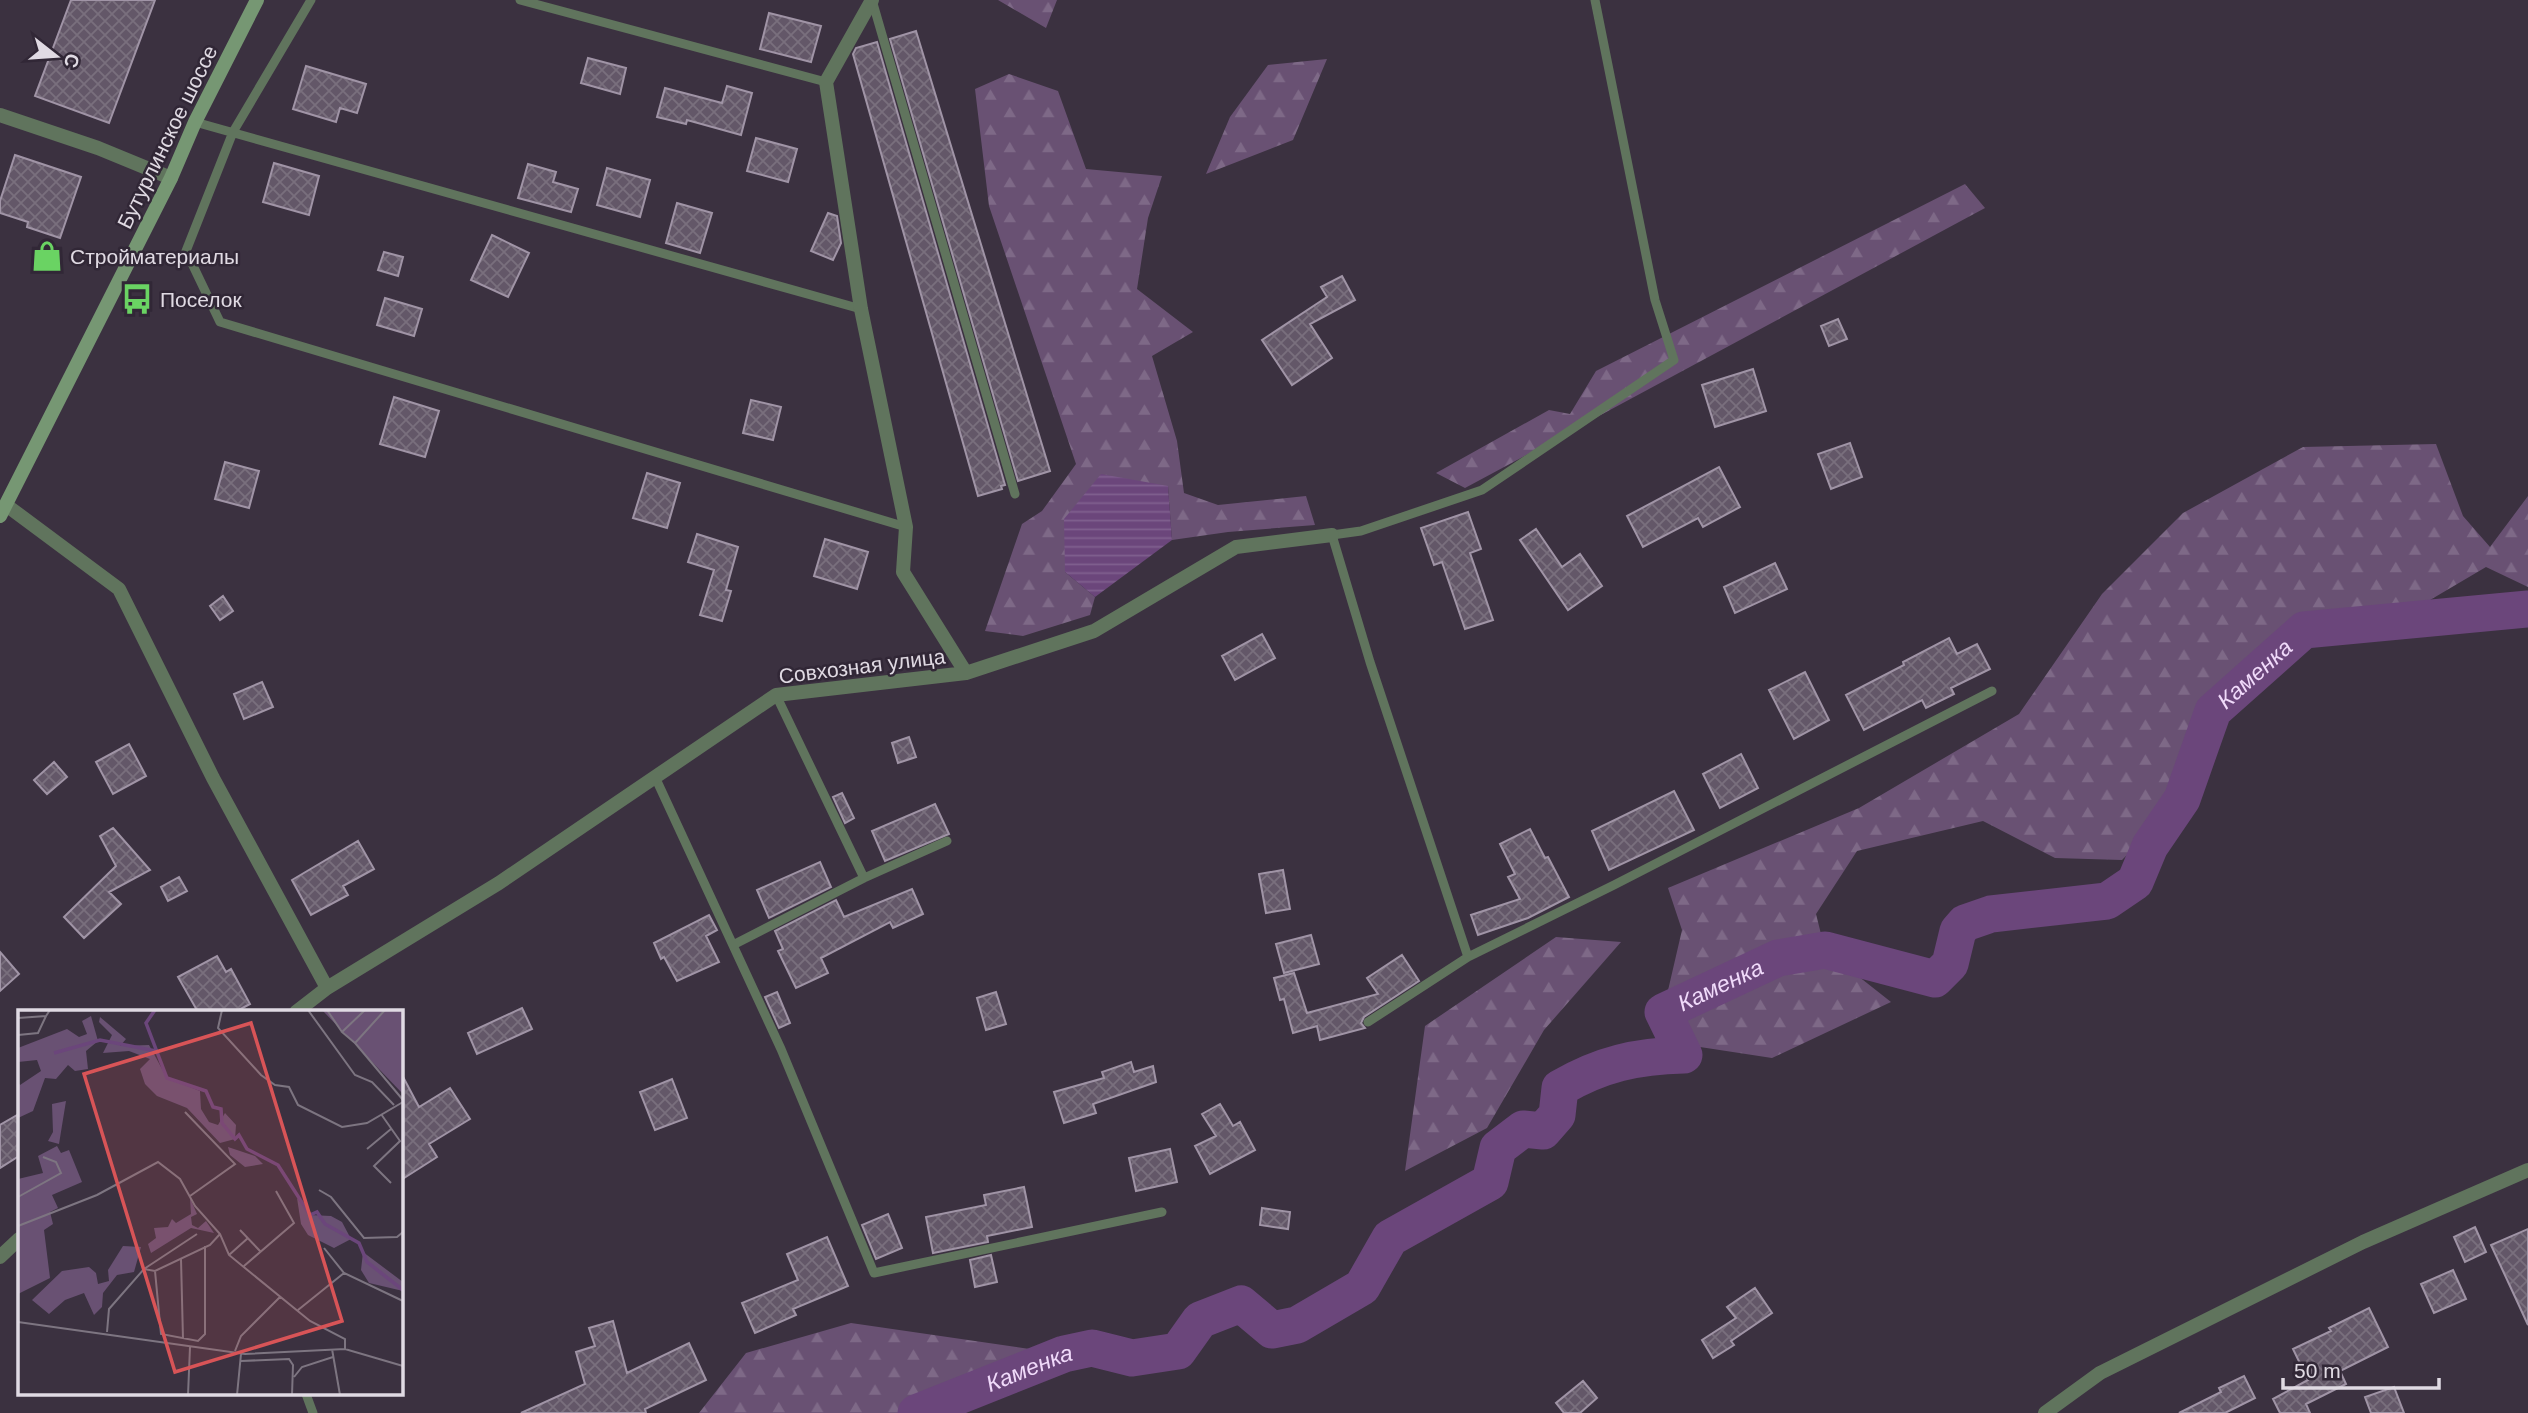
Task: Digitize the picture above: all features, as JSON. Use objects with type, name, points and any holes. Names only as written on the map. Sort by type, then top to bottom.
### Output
[{"type":"main road","name":"Бутурлинское шоссе","points":[[3,510],[171,178],[195,122],[257,0]]},
{"type":"street","points":[[872,0],[826,82],[861,309],[906,527],[903,572],[966,673]]},
{"type":"street","points":[[0,115],[98,148],[171,178]]},
{"type":"street","points":[[3,510],[119,589],[213,778],[327,988]]},
{"type":"street","name":"Совхозная улица","points":[[299,1010],[327,988],[499,883],[656,779],[776,695],[966,673],[1094,631],[1236,547],[1332,535]]},
{"type":"street","points":[[2045,1413],[2100,1373],[2363,1242],[2528,1170]]},
{"type":"street","points":[[0,1257],[18,1240]]},
{"type":"lane","points":[[311,0],[233,132],[186,251],[220,323],[906,527]]},
{"type":"lane","points":[[520,0],[826,82]]},
{"type":"lane","points":[[872,0],[1015,494]]},
{"type":"lane","points":[[1468,957],[1370,662],[1332,535],[1361,531],[1482,490],[1674,360],[1655,300],[1595,0]]},
{"type":"lane","points":[[195,122],[861,309]]},
{"type":"lane","points":[[1368,1022],[1468,957],[1992,691]]},
{"type":"lane","points":[[776,695],[864,878]]},
{"type":"lane","points":[[656,779],[781,1049],[874,1273],[1162,1212]]},
{"type":"lane","points":[[733,945],[864,878],[947,841]]},
{"type":"lane","points":[[307,1396],[313,1413]]},
{"type":"green space","points":[[998,0],[1057,0],[1046,28]]},
{"type":"green space","points":[[1327,59],[1293,140],[1206,174],[1230,117],[1268,65]]},
{"type":"green space","points":[[1009,74],[1058,91],[1086,169],[1162,176],[1148,218],[1137,289],[1193,332],[1152,356],[1177,441],[1184,493],[1218,505],[1306,496],[1315,525],[1228,532],[1172,540],[1168,486],[1065,572],[1095,597],[1090,615],[1023,636],[985,631],[1022,524],[1042,511],[1076,464],[989,206],[975,89]]},
{"type":"green space","points":[[1965,184],[1985,208],[1465,488],[1436,473],[1549,410],[1570,414],[1596,371]]},
{"type":"green space","points":[[2436,444],[2463,516],[2490,547],[2528,496],[2528,587],[2486,567],[2408,613],[2304,630],[2213,711],[2182,799],[2122,860],[2055,858],[1983,821],[1857,851],[1816,914],[1825,950],[1891,1002],[1772,1058],[1687,1045],[1663,1012],[1682,930],[1668,888],[1859,808],[2019,714],[2102,594],[2183,513],[2303,447]]},
{"type":"green space","points":[[1556,937],[1621,942],[1544,1030],[1487,1128],[1405,1171],[1425,1026]]},
{"type":"green space","points":[[851,1323],[1064,1354],[916,1413],[699,1413],[746,1353]]},
{"type":"shaded area","points":[[1101,474],[1168,486],[1172,540],[1095,597],[1065,572],[1064,519]]},
{"type":"building","points":[[71,0],[155,0],[109,123],[35,96]]},
{"type":"building","points":[[769,13],[821,26],[811,62],[760,49]]},
{"type":"building","points":[[916,31],[1050,471],[1018,481],[890,39]]},
{"type":"building","points":[[877,42],[1005,485],[1001,486],[1002,489],[978,496],[853,54],[856,48]]},
{"type":"building","points":[[588,58],[626,68],[620,94],[581,83]]},
{"type":"building","points":[[306,66],[366,84],[357,113],[340,108],[336,122],[293,109]]},
{"type":"building","points":[[727,86],[752,93],[741,135],[687,120],[686,124],[657,117],[665,88],[722,103]]},
{"type":"building","points":[[756,138],[797,149],[788,182],[747,171]]},
{"type":"building","points":[[15,155],[81,177],[60,238],[27,227],[28,222],[0,213],[0,201]]},
{"type":"building","points":[[274,163],[319,176],[309,215],[263,202]]},
{"type":"building","points":[[528,164],[556,172],[553,182],[578,189],[571,212],[518,198]]},
{"type":"building","points":[[607,168],[650,180],[640,217],[597,205]]},
{"type":"building","points":[[677,203],[712,213],[700,253],[666,243]]},
{"type":"building","points":[[828,213],[837,216],[841,243],[833,260],[811,251]]},
{"type":"building","points":[[492,235],[529,253],[508,297],[471,280]]},
{"type":"building","points":[[384,252],[403,257],[398,276],[378,270]]},
{"type":"building","points":[[1342,276],[1355,300],[1310,324],[1332,358],[1292,385],[1262,340],[1327,297],[1321,287]]},
{"type":"building","points":[[385,298],[422,309],[414,336],[377,325]]},
{"type":"building","points":[[1838,319],[1847,339],[1829,346],[1821,326]]},
{"type":"building","points":[[1753,369],[1766,411],[1715,427],[1702,385]]},
{"type":"building","points":[[394,397],[439,411],[425,457],[380,444]]},
{"type":"building","points":[[751,400],[781,407],[773,440],[743,433]]},
{"type":"building","points":[[1850,443],[1862,477],[1831,489],[1818,454]]},
{"type":"building","points":[[225,462],[259,471],[249,508],[215,499]]},
{"type":"building","points":[[1719,467],[1740,507],[1703,527],[1698,518],[1643,547],[1627,516]]},
{"type":"building","points":[[647,473],[680,483],[667,528],[633,518]]},
{"type":"building","points":[[1468,512],[1481,549],[1470,553],[1493,620],[1465,629],[1442,562],[1434,565],[1421,528]]},
{"type":"building","points":[[1536,529],[1562,567],[1580,554],[1602,586],[1568,610],[1520,540]]},
{"type":"building","points":[[697,534],[738,547],[726,590],[731,591],[722,621],[700,615],[714,570],[688,562]]},
{"type":"building","points":[[825,539],[868,552],[857,589],[814,576]]},
{"type":"building","points":[[1775,563],[1787,589],[1735,613],[1724,587]]},
{"type":"building","points":[[223,596],[233,611],[220,620],[210,606]]},
{"type":"building","points":[[1262,634],[1275,658],[1235,680],[1222,656]]},
{"type":"building","points":[[1949,638],[1957,654],[1977,644],[1990,669],[1951,688],[1954,694],[1926,708],[1922,700],[1864,730],[1846,695]]},
{"type":"building","points":[[1805,672],[1829,720],[1794,739],[1769,690]]},
{"type":"building","points":[[262,682],[273,707],[244,719],[234,694]]},
{"type":"building","points":[[909,737],[916,757],[898,763],[892,743]]},
{"type":"building","points":[[129,744],[146,776],[113,794],[96,762]]},
{"type":"building","points":[[1741,754],[1758,788],[1720,808],[1703,774]]},
{"type":"building","points":[[54,762],[67,777],[47,794],[34,780]]},
{"type":"building","points":[[1674,791],[1694,830],[1609,870],[1592,831]]},
{"type":"building","points":[[842,793],[854,818],[845,823],[833,797]]},
{"type":"building","points":[[935,804],[949,834],[885,861],[872,831]]},
{"type":"building","points":[[113,828],[150,870],[109,892],[121,904],[84,938],[64,917],[116,866],[100,836]]},
{"type":"building","points":[[1530,829],[1569,897],[1528,918],[1478,935],[1471,915],[1520,899],[1508,877],[1515,874],[1500,844]]},
{"type":"building","points":[[358,841],[374,869],[343,886],[348,895],[311,915],[292,880]]},
{"type":"building","points":[[820,862],[831,887],[769,918],[757,890]]},
{"type":"building","points":[[1283,870],[1290,909],[1266,913],[1259,874]]},
{"type":"building","points":[[179,877],[187,891],[168,901],[161,887]]},
{"type":"building","points":[[912,889],[923,914],[893,928],[890,922],[821,958],[828,973],[796,988],[778,951],[783,949],[775,931],[836,900],[844,917]]},
{"type":"building","points":[[709,915],[717,930],[706,936],[719,962],[677,981],[664,957],[661,959],[654,943]]},
{"type":"building","points":[[1311,935],[1319,964],[1284,973],[1276,944]]},
{"type":"building","points":[[0,952],[19,974],[0,991]]},
{"type":"building","points":[[1402,955],[1419,981],[1364,1017],[1361,1023],[1365,1028],[1320,1040],[1317,1026],[1293,1033],[1284,999],[1280,1000],[1274,978],[1294,973],[1307,1013],[1378,994],[1367,978]]},
{"type":"building","points":[[217,956],[226,972],[231,969],[250,1004],[239,1010],[197,1010],[178,977]]},
{"type":"building","points":[[777,992],[790,1023],[779,1028],[765,997]]},
{"type":"building","points":[[996,992],[1006,1024],[986,1030],[977,998]]},
{"type":"building","points":[[522,1008],[532,1029],[477,1054],[468,1033]]},
{"type":"building","points":[[1131,1062],[1134,1072],[1153,1066],[1156,1082],[1093,1104],[1096,1113],[1064,1123],[1054,1092],[1104,1078],[1102,1072]]},
{"type":"building","points":[[402,1075],[419,1107],[450,1088],[470,1119],[429,1144],[437,1157],[402,1179]]},
{"type":"building","points":[[672,1079],[687,1118],[655,1130],[640,1092]]},
{"type":"building","points":[[1220,1104],[1233,1126],[1240,1122],[1255,1150],[1210,1174],[1195,1146],[1216,1136],[1202,1114]]},
{"type":"building","points":[[18,1115],[18,1157],[0,1168],[0,1125]]},
{"type":"building","points":[[1170,1149],[1177,1182],[1136,1191],[1129,1158]]},
{"type":"building","points":[[1024,1187],[1032,1227],[987,1236],[988,1242],[933,1253],[926,1217],[986,1205],[984,1195]]},
{"type":"building","points":[[1262,1208],[1290,1212],[1288,1229],[1260,1225]]},
{"type":"building","points":[[888,1214],[902,1248],[876,1259],[862,1225]]},
{"type":"building","points":[[2475,1227],[2486,1252],[2465,1262],[2454,1237]]},
{"type":"building","points":[[2528,1229],[2528,1325],[2491,1245]]},
{"type":"building","points":[[827,1237],[848,1286],[793,1309],[796,1315],[755,1333],[742,1303],[798,1280],[787,1254]]},
{"type":"building","points":[[991,1255],[997,1282],[975,1287],[970,1260]]},
{"type":"building","points":[[2453,1270],[2466,1299],[2434,1313],[2421,1284]]},
{"type":"building","points":[[1755,1288],[1772,1313],[1731,1341],[1734,1345],[1713,1358],[1702,1340],[1736,1318],[1727,1307]]},
{"type":"building","points":[[2369,1308],[2388,1347],[2340,1371],[2346,1384],[2306,1404],[2310,1413],[2280,1413],[2273,1399],[2308,1380],[2293,1349],[2331,1331],[2329,1328]]},
{"type":"building","points":[[613,1321],[627,1373],[689,1343],[706,1380],[645,1409],[646,1413],[521,1413],[585,1384],[576,1352],[595,1346],[589,1328]]},
{"type":"building","points":[[2244,1376],[2255,1398],[2225,1413],[2179,1413],[2221,1392],[2219,1388]]},
{"type":"building","points":[[1583,1381],[1597,1398],[1580,1413],[1564,1413],[1556,1403]]},
{"type":"building","points":[[2394,1387],[2404,1413],[2371,1413],[2365,1397]]},
{"type":"waterway","name":"Каменка","points":[[916,1413],[1064,1354],[1092,1348],[1132,1358],[1178,1351],[1200,1320],[1241,1304],[1272,1330],[1297,1325],[1362,1287],[1390,1238],[1490,1182],[1498,1148],[1523,1129],[1543,1131],[1557,1115],[1560,1088],[1590,1073],[1620,1063],[1651,1057],[1684,1055],[1663,1012],[1778,958],[1825,950],[1935,979],[1950,964],[1958,931],[1965,923],[1991,914],[2107,901],[2135,882],[2150,846],[2182,799],[2213,711],[2304,630],[2528,609]]},
{"type":"place","name":"Стройматериалы","points":[[47,256]]},
{"type":"place","name":"Поселок","points":[[137,299]]}]
